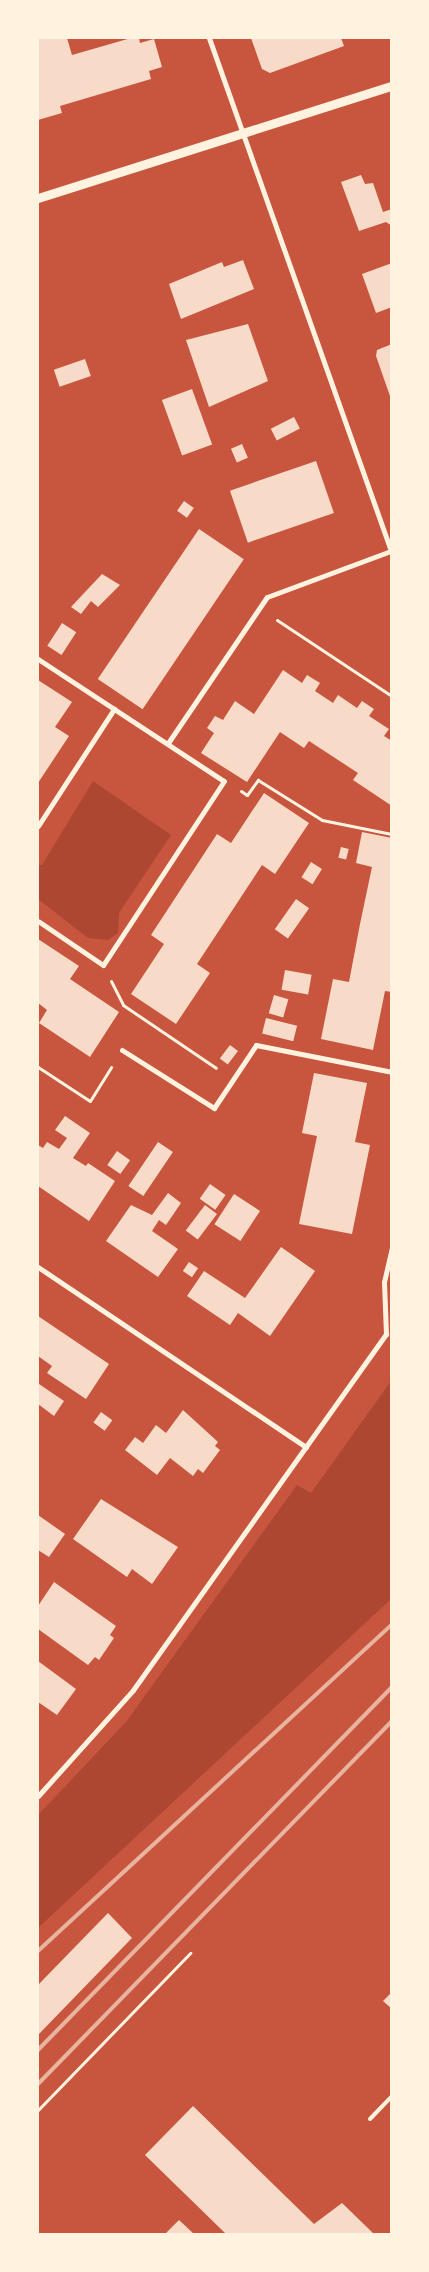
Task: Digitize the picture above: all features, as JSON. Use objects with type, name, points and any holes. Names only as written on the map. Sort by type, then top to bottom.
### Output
[{"type":"street","points":[[168,743],[267,597],[392,551],[209,38]]},
{"type":"street","points":[[38,198],[392,86]]},
{"type":"street","points":[[38,659],[224,780],[103,964],[38,921]]},
{"type":"street","points":[[38,826],[114,709]]},
{"type":"street","points":[[122,1050],[214,1108],[256,1045],[392,1072]]},
{"type":"street","points":[[38,1796],[128,1697],[306,1447],[389,1335],[384,1282],[392,1247]]},
{"type":"street","points":[[38,1267],[306,1447]]},
{"type":"lane","points":[[370,2119],[392,2096]]},
{"type":"path","points":[[258,608],[392,696]]},
{"type":"path","points":[[224,780],[247,795],[258,780],[322,820],[392,834]]},
{"type":"path","points":[[103,964],[123,1005],[233,1080]]},
{"type":"path","points":[[38,1067],[90,1101],[122,1050]]},
{"type":"path","points":[[38,2110],[190,1953]]},
{"type":"shaded area","points":[[93,781],[171,835],[119,913],[118,933],[108,940],[88,938],[38,899],[38,865],[42,865]]},
{"type":"shaded area","points":[[391,1381],[391,1599],[38,1928],[38,1815],[126,1722],[297,1485],[311,1493]]},
{"type":"building","points":[[38,38],[67,38],[72,55],[131,38],[139,38],[140,43],[154,39],[162,67],[149,71],[151,79],[60,106],[62,113],[38,120]]},
{"type":"building","points":[[251,38],[341,38],[344,46],[270,73],[262,69]]},
{"type":"building","points":[[361,175],[365,184],[373,183],[383,212],[392,209],[392,226],[386,222],[359,231],[341,182]]},
{"type":"building","points":[[243,260],[254,289],[181,319],[169,284],[222,262],[224,267]]},
{"type":"building","points":[[392,263],[392,307],[376,313],[362,274]]},
{"type":"building","points":[[248,324],[268,381],[209,407],[186,340]]},
{"type":"building","points":[[392,344],[391,399],[376,356],[377,350]]},
{"type":"building","points":[[85,359],[91,376],[60,387],[54,370]]},
{"type":"building","points":[[192,389],[212,444],[182,455],[162,400]]},
{"type":"building","points":[[294,417],[300,429],[277,440],[271,429]]},
{"type":"building","points":[[242,444],[248,458],[237,462],[231,449]]},
{"type":"building","points":[[316,461],[334,513],[248,543],[230,491]]},
{"type":"building","points":[[184,501],[194,508],[187,518],[177,511]]},
{"type":"building","points":[[199,529],[244,559],[143,709],[98,679]]},
{"type":"building","points":[[102,574],[120,585],[98,607],[91,601],[81,614],[71,607]]},
{"type":"building","points":[[62,623],[76,632],[62,655],[47,646]]},
{"type":"building","points":[[283,670],[302,683],[307,675],[320,683],[315,691],[333,703],[338,695],[357,708],[362,701],[374,709],[369,716],[389,729],[384,736],[392,741],[392,806],[353,780],[358,773],[309,741],[304,748],[280,732],[247,782],[201,753],[214,733],[207,728],[215,716],[223,720],[235,701],[254,714]]},
{"type":"building","points":[[38,680],[72,702],[55,727],[69,736],[38,783]]},
{"type":"building","points":[[264,793],[309,823],[275,874],[262,865],[197,964],[210,973],[176,1024],[131,994],[164,944],[151,935],[217,834],[231,843]]},
{"type":"building","points":[[362,832],[392,838],[392,992],[385,991],[373,1050],[321,1039],[333,979],[349,982],[372,867],[356,863]]},
{"type":"building","points":[[341,847],[349,849],[346,860],[338,858]]},
{"type":"building","points":[[311,862],[322,869],[312,884],[301,877]]},
{"type":"building","points":[[296,899],[309,908],[288,938],[275,929]]},
{"type":"building","points":[[38,939],[79,966],[70,979],[119,1012],[90,1057],[39,1023],[47,1010],[38,1003]]},
{"type":"building","points":[[285,970],[312,975],[308,994],[282,990]]},
{"type":"building","points":[[274,995],[288,999],[283,1017],[269,1013]]},
{"type":"building","points":[[266,1018],[297,1026],[293,1041],[262,1034]]},
{"type":"building","points":[[230,1045],[238,1051],[228,1065],[220,1059]]},
{"type":"building","points":[[314,1073],[367,1083],[355,1142],[370,1145],[352,1234],[299,1224],[317,1136],[302,1133]]},
{"type":"building","points":[[65,1116],[90,1133],[73,1158],[86,1166],[88,1163],[115,1181],[89,1221],[38,1186],[38,1145],[43,1148],[47,1142],[59,1149],[67,1138],[55,1130]]},
{"type":"building","points":[[158,1142],[173,1152],[143,1196],[128,1186]]},
{"type":"building","points":[[117,1151],[130,1160],[120,1174],[107,1165]]},
{"type":"building","points":[[210,1184],[226,1195],[215,1210],[200,1199]]},
{"type":"building","points":[[168,1193],[181,1203],[166,1225],[159,1220],[152,1231],[178,1249],[158,1277],[106,1241],[131,1205],[152,1215]]},
{"type":"building","points":[[234,1194],[260,1211],[240,1241],[214,1224]]},
{"type":"building","points":[[205,1205],[217,1214],[198,1240],[186,1231]]},
{"type":"building","points":[[281,1247],[315,1271],[270,1336],[238,1313],[230,1325],[187,1296],[204,1271],[245,1298]]},
{"type":"building","points":[[189,1262],[198,1268],[192,1277],[183,1271]]},
{"type":"building","points":[[38,1316],[109,1364],[86,1399],[47,1373],[52,1366],[38,1356]]},
{"type":"building","points":[[39,1384],[64,1401],[54,1416],[38,1404]]},
{"type":"building","points":[[183,1410],[218,1442],[215,1446],[220,1450],[203,1473],[198,1469],[193,1476],[170,1458],[157,1475],[125,1450],[135,1437],[143,1443],[156,1425],[166,1433]]},
{"type":"building","points":[[101,1412],[112,1420],[105,1431],[93,1423]]},
{"type":"building","points":[[101,1499],[178,1547],[152,1584],[132,1569],[127,1577],[73,1539]]},
{"type":"building","points":[[38,1515],[65,1534],[49,1557],[38,1550]]},
{"type":"building","points":[[54,1582],[116,1626],[110,1635],[114,1638],[99,1660],[95,1657],[88,1665],[38,1629],[38,1606]]},
{"type":"building","points":[[38,1661],[76,1689],[57,1715],[38,1702]]},
{"type":"building","points":[[108,1913],[132,1938],[38,2035],[38,1985]]},
{"type":"building","points":[[392,1992],[392,2009],[383,2001]]},
{"type":"building","points":[[193,2106],[314,2224],[342,2203],[374,2234],[226,2234],[145,2155]]},
{"type":"building","points":[[179,2220],[194,2234],[165,2234]]},
{"type":"railway","points":[[38,1951],[392,1624]]},
{"type":"railway","points":[[38,2050],[392,1687]]},
{"type":"railway","points":[[38,2084],[392,1721]]}]
